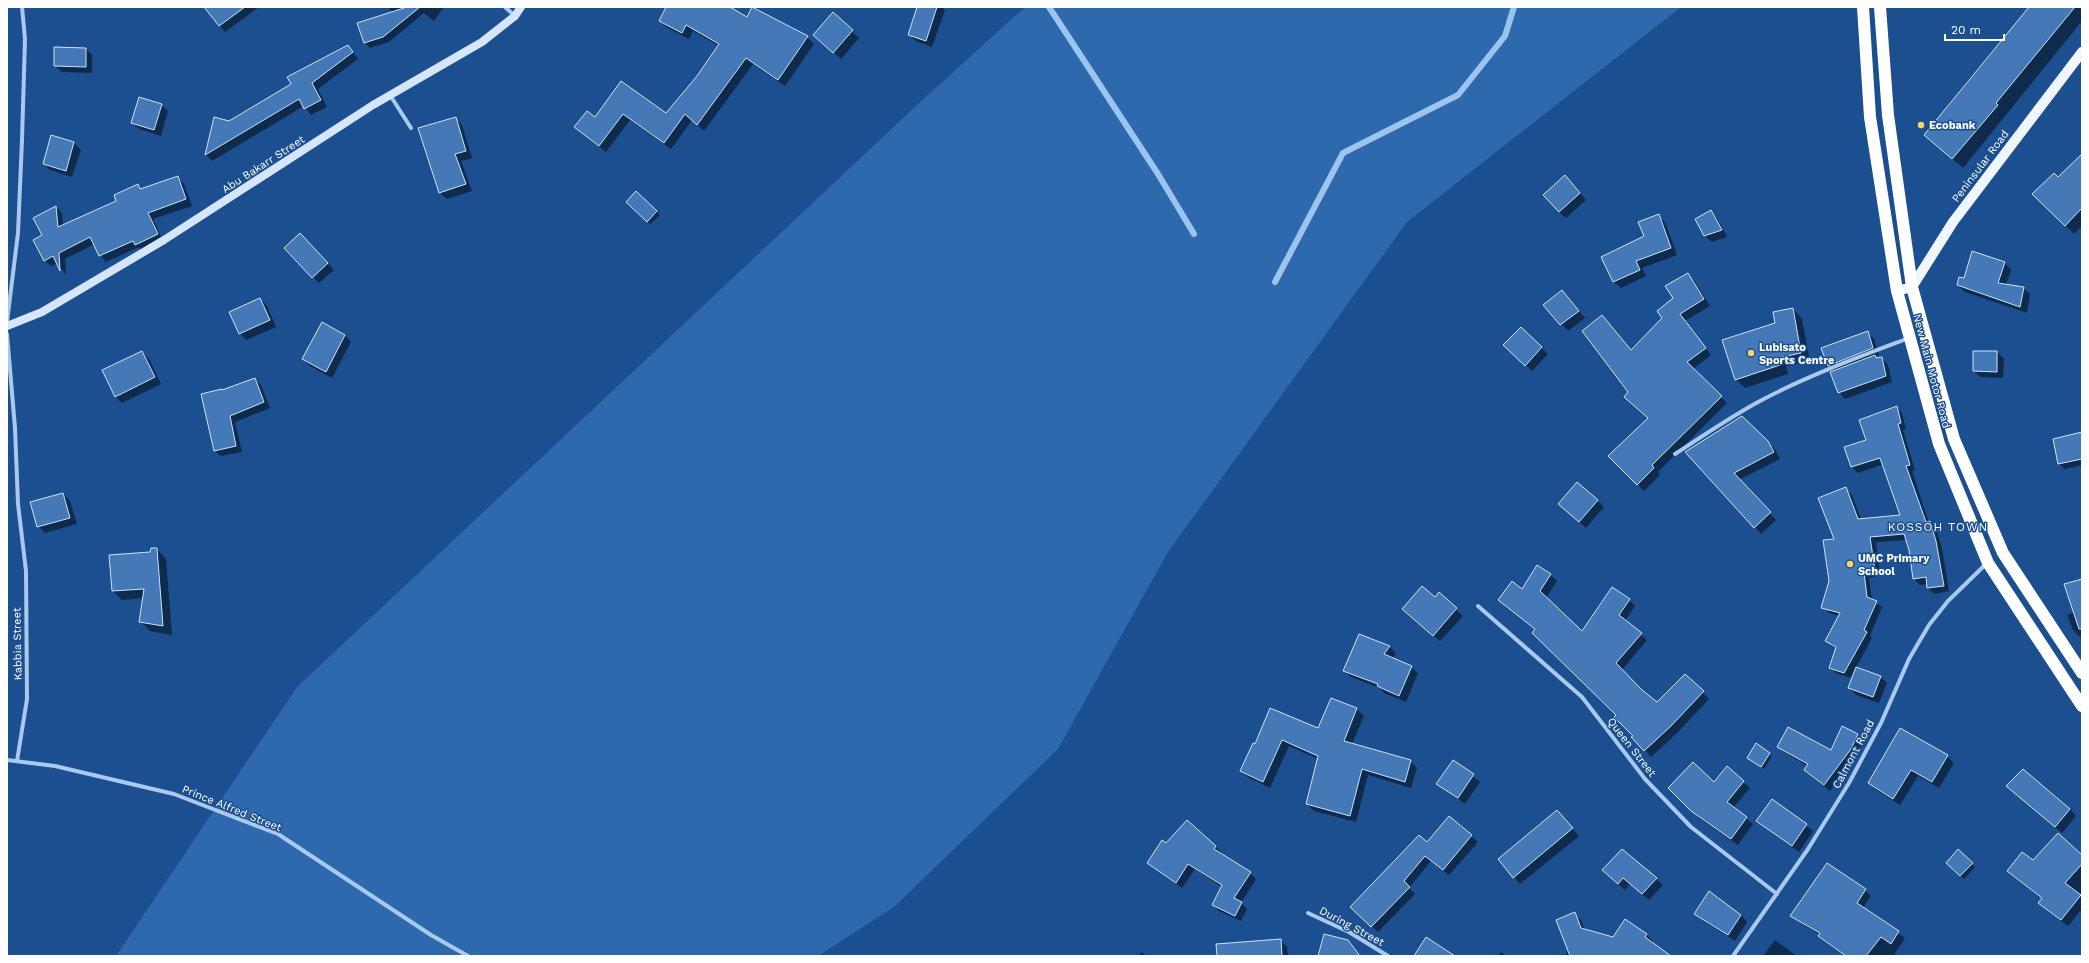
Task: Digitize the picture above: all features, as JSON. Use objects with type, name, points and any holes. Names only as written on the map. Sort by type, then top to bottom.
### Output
[{"type":"highway","name":"New Main Motor Road","points":[[1863,7],[1870,117],[1897,291],[1939,444],[1988,563],[2082,706]]},
{"type":"highway","name":"New Main Motor Road","points":[[1880,7],[1888,115],[1912,286],[1954,439],[2003,553],[2082,673]]},
{"type":"main road","name":"Peninsular Road","points":[[1912,286],[1953,222],[2082,52]]},
{"type":"main road","points":[[1897,291],[1912,286]]},
{"type":"street","points":[[7,322],[18,233],[25,39],[22,7]]},
{"type":"street","points":[[505,7],[515,16]]},
{"type":"street","name":"Abu Bakarr Street","points":[[7,326],[42,312],[164,240],[390,95],[482,42],[515,16],[521,7]]},
{"type":"street","points":[[390,95],[411,128]]},
{"type":"street","name":"Kabbia Street","points":[[7,334],[18,504],[26,571],[27,699],[17,761]]},
{"type":"street","points":[[1675,454],[1730,418],[1762,400],[1858,357],[1910,338]]},
{"type":"street","name":"Calmont Road","points":[[1733,956],[1808,849],[1849,783],[1881,723],[1909,659],[1929,625],[1948,601],[1988,563]]},
{"type":"street","name":"Queen Street","points":[[1478,606],[1582,697],[1645,779],[1691,827],[1777,894]]},
{"type":"street","name":"Prince Alfred Street","points":[[7,760],[55,766],[174,794],[278,834],[431,935],[468,956]]},
{"type":"street","name":"During Street","points":[[1308,913],[1349,932],[1388,956]]},
{"type":"shaded area","points":[[1025,7],[1681,7],[1407,222],[1168,552],[1058,749],[894,907],[818,956],[116,956],[297,687],[917,105]]},
{"type":"building","points":[[204,7],[245,7],[219,26]]},
{"type":"building","points":[[407,7],[420,7],[383,37],[364,43],[357,23]]},
{"type":"building","points":[[666,7],[730,7],[747,17],[752,7],[808,36],[778,80],[746,58],[697,125],[685,114],[664,143],[623,114],[599,146],[574,127],[587,111],[595,117],[621,81],[666,113],[697,76],[719,44],[686,25],[682,33],[659,21]]},
{"type":"building","points":[[917,7],[937,7],[926,41],[908,35]]},
{"type":"building","points":[[2029,7],[2075,7],[1996,103],[1998,105],[1952,159],[1924,135]]},
{"type":"building","points":[[833,12],[853,30],[833,53],[813,35]]},
{"type":"building","points":[[348,45],[353,52],[312,83],[321,100],[304,109],[299,99],[205,155],[214,117],[229,121],[291,84],[287,77]]},
{"type":"building","points":[[54,47],[86,48],[86,67],[54,66]]},
{"type":"building","points":[[139,97],[162,104],[154,130],[131,123]]},
{"type":"building","points":[[456,117],[466,151],[455,154],[466,184],[439,193],[418,128]]},
{"type":"building","points":[[51,135],[74,142],[66,171],[43,164]]},
{"type":"building","points":[[2082,154],[2082,208],[2065,226],[2032,194],[2054,173],[2058,177]]},
{"type":"building","points":[[1565,175],[1580,193],[1559,212],[1543,195]]},
{"type":"building","points":[[178,176],[186,199],[148,213],[158,234],[135,245],[133,241],[99,256],[90,237],[59,253],[60,271],[53,256],[44,261],[33,240],[42,235],[33,218],[56,206],[58,227],[116,201],[114,195],[138,184],[140,189]]},
{"type":"building","points":[[636,191],[657,211],[647,222],[626,202]]},
{"type":"building","points":[[1711,210],[1722,230],[1704,236],[1695,219]]},
{"type":"building","points":[[1659,214],[1671,248],[1636,261],[1640,270],[1613,282],[1601,257],[1644,236],[1638,222]]},
{"type":"building","points":[[300,233],[328,263],[312,278],[284,248]]},
{"type":"building","points":[[1972,251],[2005,262],[1998,283],[2024,287],[2020,307],[1957,285],[1959,277],[1964,278]]},
{"type":"building","points":[[1688,273],[1704,299],[1680,314],[1706,348],[1687,362],[1722,396],[1652,465],[1654,468],[1637,485],[1608,456],[1648,418],[1624,397],[1628,392],[1582,331],[1602,315],[1631,350],[1662,318],[1657,311],[1673,298],[1665,286]]},
{"type":"building","points":[[1562,290],[1579,311],[1560,325],[1543,305]]},
{"type":"building","points":[[260,298],[270,320],[239,334],[229,312]]},
{"type":"building","name":"Lubisato Sports Centre","points":[[1793,308],[1801,353],[1777,358],[1780,365],[1735,380],[1722,340],[1775,323],[1773,312]]},
{"type":"building","points":[[322,322],[345,335],[326,372],[302,359]]},
{"type":"building","points":[[1521,327],[1542,347],[1525,366],[1503,345]]},
{"type":"building","points":[[1868,331],[1873,348],[1828,366],[1821,348]]},
{"type":"building","points":[[142,351],[155,377],[115,397],[102,370]]},
{"type":"building","points":[[1973,351],[1997,351],[1997,372],[1973,371]]},
{"type":"building","points":[[1875,355],[1876,358],[1882,357],[1886,376],[1838,393],[1830,372]]},
{"type":"building","points":[[255,378],[264,402],[230,416],[236,446],[214,451],[201,394],[222,390]]},
{"type":"building","points":[[1897,406],[1901,423],[1898,424],[1910,465],[1906,466],[1926,522],[1930,521],[1936,541],[1944,586],[1927,588],[1926,577],[1913,579],[1909,550],[1904,534],[1870,537],[1875,570],[1864,572],[1867,597],[1877,601],[1864,630],[1867,632],[1844,673],[1829,668],[1836,647],[1825,641],[1840,613],[1821,608],[1829,581],[1823,540],[1834,539],[1818,498],[1846,487],[1858,519],[1900,515],[1880,458],[1851,467],[1844,447],[1866,440],[1859,420]]},
{"type":"building","points":[[1742,416],[1768,441],[1774,452],[1734,473],[1771,512],[1754,528],[1685,452]]},
{"type":"building","points":[[2082,432],[2082,459],[2058,464],[2053,439]]},
{"type":"building","points":[[1577,482],[1598,500],[1579,522],[1558,504]]},
{"type":"building","points":[[63,493],[70,518],[37,527],[30,502]]},
{"type":"building","points":[[151,548],[157,548],[163,626],[139,622],[144,589],[112,591],[109,555],[150,552]]},
{"type":"building","points":[[1537,565],[1551,574],[1540,591],[1582,631],[1612,587],[1630,599],[1619,615],[1642,633],[1616,663],[1641,689],[1657,702],[1685,674],[1704,691],[1671,726],[1644,751],[1631,737],[1633,736],[1614,717],[1616,715],[1532,633],[1535,629],[1498,600],[1512,581],[1522,589]]},
{"type":"building","points":[[2082,579],[2082,629],[2079,629],[2064,584]]},
{"type":"building","points":[[1422,586],[1435,597],[1439,592],[1457,608],[1433,636],[1402,609]]},
{"type":"building","points":[[1359,634],[1390,646],[1384,654],[1412,666],[1399,696],[1377,686],[1378,684],[1343,671]]},
{"type":"building","points":[[1856,667],[1881,676],[1873,697],[1848,688]]},
{"type":"building","points":[[1331,698],[1357,708],[1344,741],[1411,760],[1405,782],[1362,769],[1350,816],[1306,804],[1318,756],[1282,740],[1263,782],[1240,771],[1253,743],[1255,744],[1270,708],[1318,728]]},
{"type":"building","points":[[1842,726],[1858,734],[1851,749],[1824,785],[1804,770],[1808,764],[1777,747],[1788,727],[1831,750]]},
{"type":"building","points":[[1900,728],[1948,755],[1932,782],[1911,770],[1893,799],[1868,783]]},
{"type":"building","points":[[1756,743],[1770,753],[1761,767],[1747,758]]},
{"type":"building","points":[[1453,760],[1474,774],[1458,798],[1436,784]]},
{"type":"building","points":[[1693,762],[1714,782],[1727,766],[1744,781],[1727,802],[1747,817],[1731,839],[1691,811],[1668,788]]},
{"type":"building","points":[[2023,769],[2070,809],[2055,827],[2006,786]]},
{"type":"building","points":[[1772,799],[1807,824],[1792,846],[1756,821]]},
{"type":"building","points":[[1557,810],[1573,828],[1513,878],[1498,859]]},
{"type":"building","points":[[1449,816],[1472,835],[1443,870],[1425,856],[1404,881],[1410,887],[1371,927],[1350,907],[1419,835],[1427,842]]},
{"type":"building","points":[[1187,820],[1216,846],[1214,849],[1251,872],[1234,898],[1242,902],[1235,916],[1212,905],[1222,885],[1188,864],[1176,883],[1147,863],[1162,840],[1166,843]]},
{"type":"building","points":[[2058,833],[2082,855],[2082,864],[2065,883],[2081,895],[2061,920],[2038,903],[2042,898],[2007,871],[2022,852],[2033,860]]},
{"type":"building","points":[[1622,849],[1657,878],[1642,894],[1623,878],[1618,884],[1602,870]]},
{"type":"building","points":[[1958,849],[1973,863],[1960,876],[1946,863]]},
{"type":"building","points":[[1827,863],[1866,889],[1857,903],[1899,931],[1891,944],[1881,937],[1866,956],[1846,956],[1818,936],[1820,933],[1790,916]]},
{"type":"building","points":[[1709,891],[1741,915],[1728,935],[1694,914]]},
{"type":"building","points":[[1575,912],[1581,928],[1613,937],[1625,919],[1647,934],[1645,937],[1671,956],[1570,956],[1556,920]]},
{"type":"building","points":[[1324,934],[1348,940],[1360,956],[1318,956]]},
{"type":"building","points":[[1426,937],[1455,956],[1414,956]]},
{"type":"building","points":[[1281,939],[1282,956],[1217,956],[1216,944]]},
{"type":"waterway","points":[[1049,7],[1158,174],[1194,234]]},
{"type":"waterway","points":[[1275,282],[1343,153],[1458,95],[1505,36],[1514,7]]},
{"type":"place","name":"Ecobank","points":[[1921,125]]},
{"type":"place","name":"Lubisato Sports Centre","points":[[1751,353]]},
{"type":"place","name":"UMC Primary School","points":[[1850,564]]},
{"type":"district","name":"KOSSOH TOWN","points":[[1938,527]]}]
